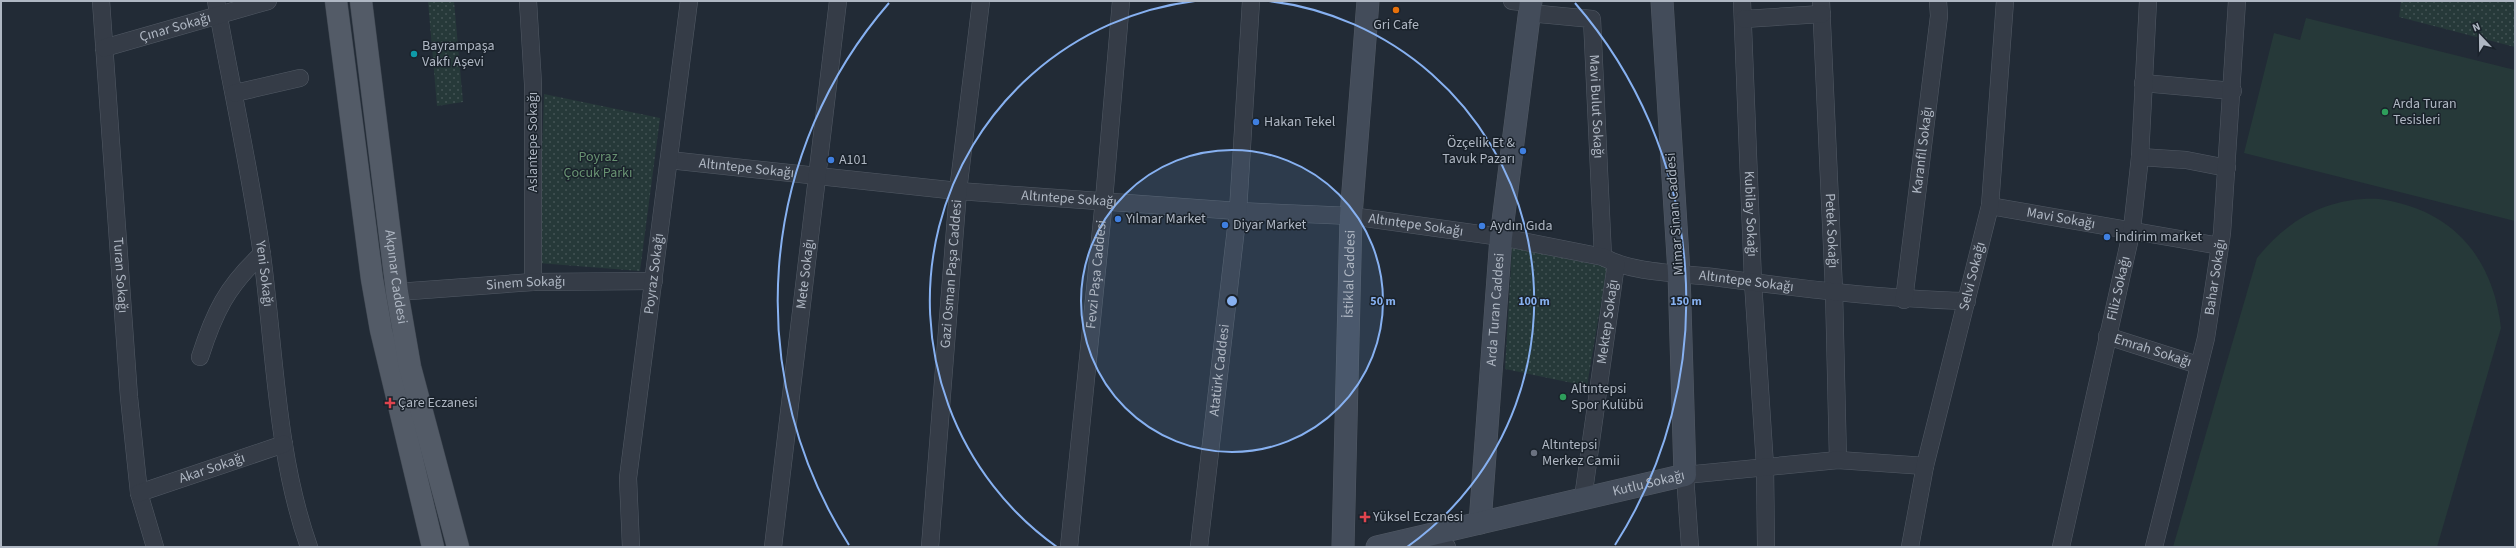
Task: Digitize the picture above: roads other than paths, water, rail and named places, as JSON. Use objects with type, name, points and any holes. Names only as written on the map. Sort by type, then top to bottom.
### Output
[{"type":"main road","name":"Akpınar Caddesi","points":[[336,1],[372,279],[381,330],[433,547]]},
{"type":"main road","name":"Akpınar Caddesi","points":[[361,1],[397,292],[410,367],[458,547]]},
{"type":"street","name":"Turan Sokağı","points":[[101,1],[129,397],[139,493],[155,547]]},
{"type":"street","name":"Çınar Sokağı","points":[[104,48],[217,8],[268,1]]},
{"type":"street","name":"Aslantepe Sokağı","points":[[528,1],[534,84],[534,282]]},
{"type":"street","name":"Poyraz Sokağı","points":[[631,547],[628,478],[689,1]]},
{"type":"street","name":"Mete Sokağı","points":[[773,547],[838,1]]},
{"type":"street","name":"Gazi Osman Paşa Caddesi","points":[[930,547],[958,191],[981,1]]},
{"type":"street","name":"Fevzi Paşa Caddesi","points":[[1069,547],[1104,200],[1121,1]]},
{"type":"street","name":"Atatürk Caddesi","points":[[1199,547],[1238,211],[1251,1]]},
{"type":"street","name":"İstiklal Caddesi","points":[[1343,547],[1351,216],[1368,1]]},
{"type":"street","name":"Mimar Sinan Caddesi","points":[[1662,1],[1680,273],[1685,475],[1690,547]]},
{"type":"street","name":"Kubilay Sokağı","points":[[1742,1],[1744,19],[1753,282],[1765,466],[1766,547]]},
{"type":"street","name":"Karanfil Sokağı","points":[[1904,300],[1938,24],[1938,1]]},
{"type":"street","name":"Selvi Sokağı","points":[[1910,547],[1925,466],[1990,206],[2005,1]]},
{"type":"street","name":"Filiz Sokağı","points":[[2061,547],[2132,229],[2140,157],[2148,1]]},
{"type":"street","name":"Bahar Sokağı","points":[[2154,547],[2198,365],[2206,338],[2220,246],[2233,91],[2237,1]]},
{"type":"street","name":"Arda Turan Caddesi","points":[[1480,523],[1501,237],[1526,5]]},
{"type":"street","name":"Mavi Bulut Sokağı","points":[[1526,5],[1592,19],[1610,261]]},
{"type":"street","points":[[1744,19],[1822,7]]},
{"type":"street","name":"Petek Sokağı","points":[[1822,7],[1834,291],[1838,460]]},
{"type":"street","name":"Yeni Sokağı","points":[[217,8],[235,93],[262,254],[284,444],[296,505],[310,547]]},
{"type":"street","points":[[235,93],[300,78]]},
{"type":"street","points":[[2143,83],[2233,91]]},
{"type":"street","points":[[2140,157],[2186,160],[2227,168]]},
{"type":"street","name":"Altıntepe Sokağı","points":[[669,160],[816,177],[958,191],[1104,200],[1238,211],[1351,216],[1501,237],[1610,261],[1680,273],[1904,300],[1967,301]]},
{"type":"street","name":"Mavi Sokağı","points":[[1990,206],[2132,229],[2220,246]]},
{"type":"street","points":[[200,357],[215,315],[228,290],[262,254]]},
{"type":"street","name":"Mektep Sokağı","points":[[1583,498],[1610,261]]},
{"type":"street","name":"Sinem Sokağı","points":[[397,292],[534,282],[654,281]]},
{"type":"street","name":"Emrah Sokağı","points":[[2108,336],[2198,365]]},
{"type":"street","name":"Akar Sokağı","points":[[139,493],[284,444]]},
{"type":"street","name":"Kutlu Sokağı","points":[[1377,547],[1438,541],[1480,523],[1685,475],[1838,460],[1925,466]]},
{"type":"place","name":"Gri Cafe","points":[[1396,10]]},
{"type":"place","name":"Bayrampaşa Vakfı Aşevi","points":[[414,54]]},
{"type":"place","name":"Arda Turan Tesisleri","points":[[2385,112]]},
{"type":"place","name":"Hakan Tekel","points":[[1256,122]]},
{"type":"place","name":"Özçelik Et & Tavuk Pazarı","points":[[1523,151]]},
{"type":"place","name":"A101","points":[[831,160]]},
{"type":"place","name":"Yılmar Market","points":[[1118,219]]},
{"type":"place","name":"Diyar Market","points":[[1225,225]]},
{"type":"place","name":"Aydın Gıda","points":[[1482,226]]},
{"type":"place","name":"İndirim market","points":[[2107,237]]},
{"type":"place","name":"Altıntepsi Spor Kulübü","points":[[1563,397]]},
{"type":"place","name":"Çare Eczanesi","points":[[390,403]]},
{"type":"place","name":"Altıntepsi Merkez Camii","points":[[1534,453]]},
{"type":"place","name":"Yüksel Eczanesi","points":[[1365,517]]},
{"type":"park label","name":"Poyraz Çocuk Parkı","points":[[598,166]]}]
